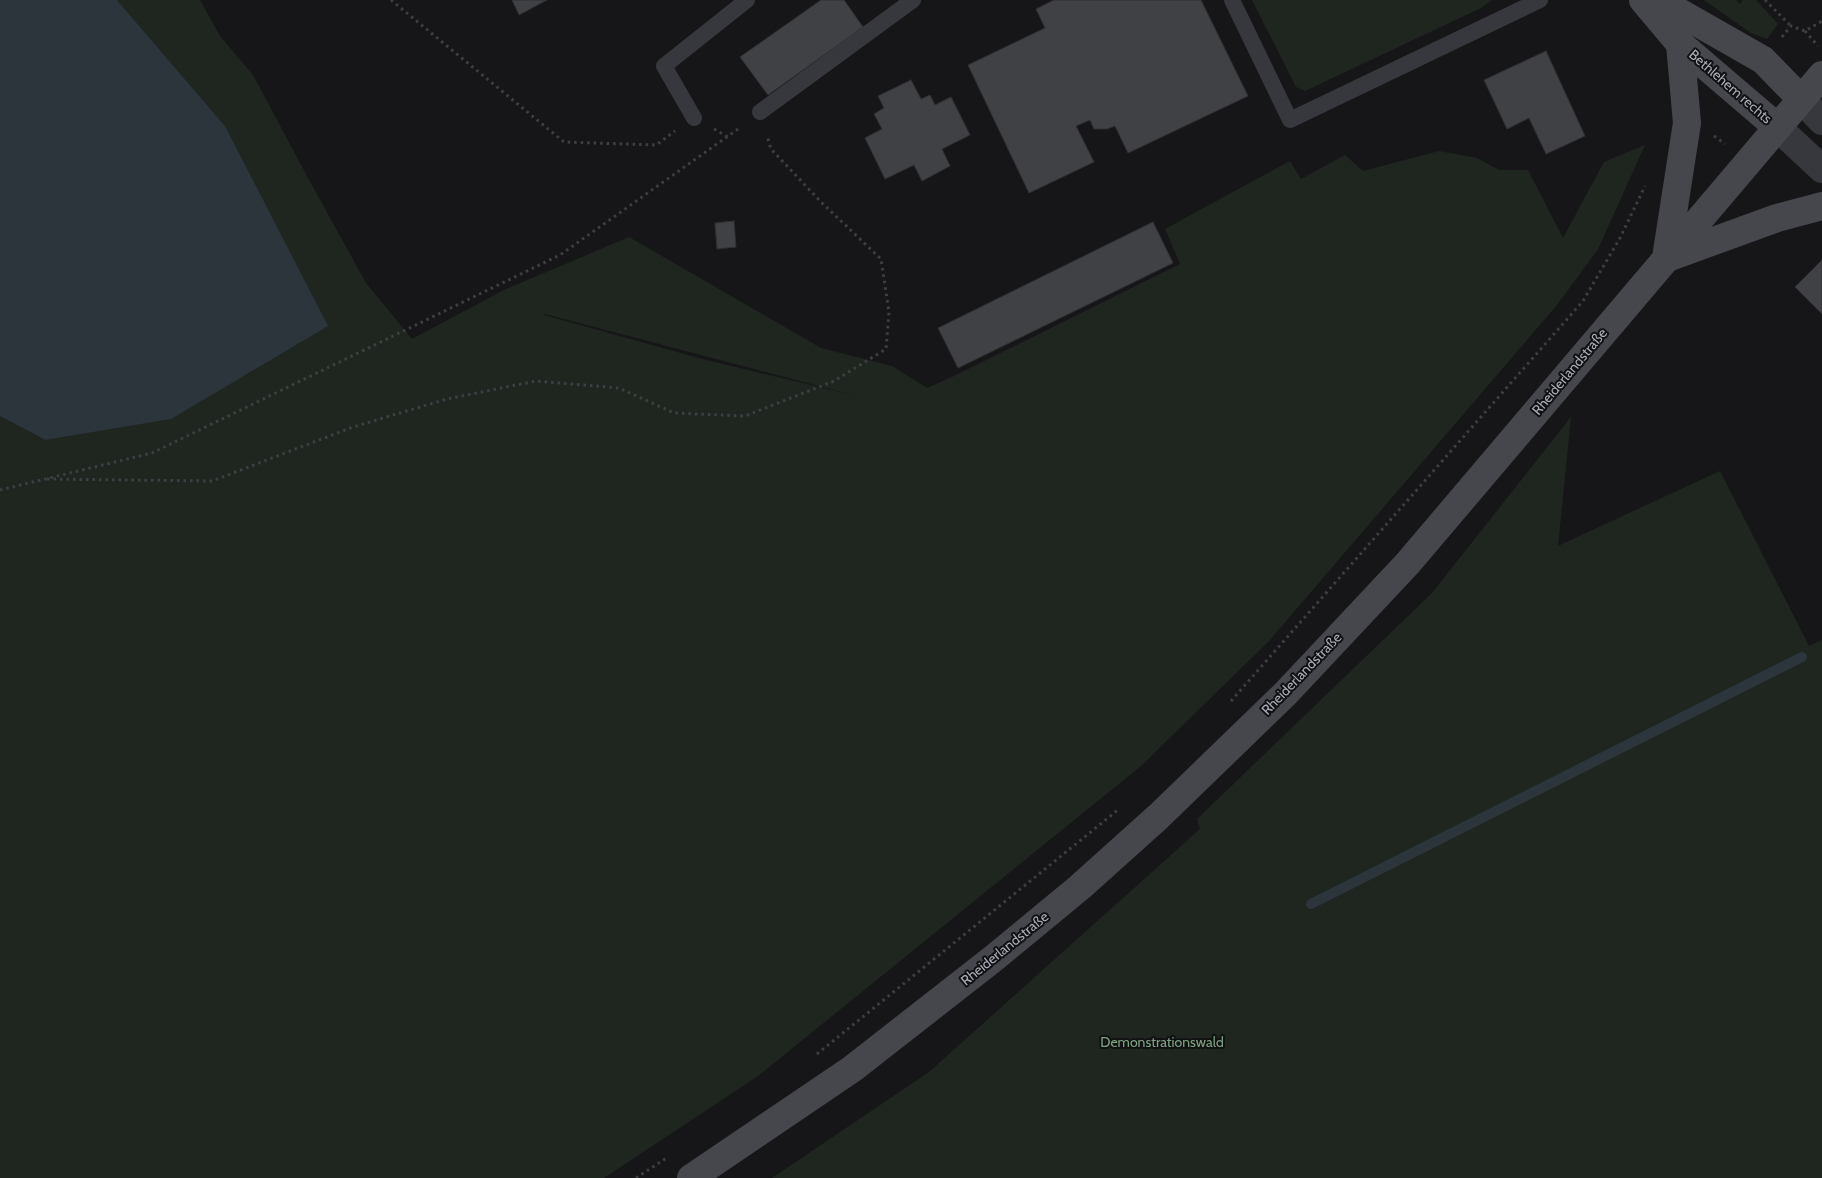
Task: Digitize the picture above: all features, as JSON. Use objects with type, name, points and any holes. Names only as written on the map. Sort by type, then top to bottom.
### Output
[{"type":"main road","name":"Bethlehem rechts","points":[[1643,0],[1680,44],[1777,127]]},
{"type":"main road","points":[[1658,0],[1763,60],[1800,100]]},
{"type":"main road","points":[[1680,44],[1687,123],[1666,258],[1777,218],[1822,206]]},
{"type":"main road","name":"Rheiderlandstraße","points":[[691,1178],[852,1069],[994,958],[1073,893],[1159,816],[1286,693],[1408,563],[1822,75]]},
{"type":"street","points":[[1800,100],[1822,121]]},
{"type":"street","name":"Bethlehem rechts","points":[[1777,127],[1822,169]]},
{"type":"lane","points":[[694,118],[664,66],[747,0]]},
{"type":"lane","points":[[760,112],[913,0]]},
{"type":"lane","points":[[1232,0],[1290,120],[1540,0]]},
{"type":"path","points":[[391,0],[564,142],[656,145],[694,118],[728,137]]},
{"type":"path","points":[[1764,0],[1791,26],[1805,31],[1822,50]]},
{"type":"path","points":[[1805,31],[1822,21]]},
{"type":"path","points":[[1763,60],[1791,26]]},
{"type":"path","points":[[0,490],[152,454],[560,255],[728,137],[760,112],[771,149],[821,202],[881,259],[889,312],[886,349],[834,381],[745,416],[674,413],[620,388],[536,381],[447,399],[353,428],[212,481],[47,479]]},
{"type":"path","points":[[1227,706],[1583,301],[1620,238],[1647,179]]},
{"type":"path","points":[[814,1056],[1120,808]]},
{"type":"path","points":[[636,1178],[669,1156]]},
{"type":"green space","points":[[117,0],[200,0],[220,36],[253,75],[366,283],[412,339],[504,290],[629,237],[821,348],[892,366],[927,388],[1180,264],[1165,229],[1290,161],[1301,179],[1345,155],[1363,171],[1439,151],[1477,158],[1499,170],[1528,170],[1563,238],[1604,162],[1645,145],[1598,249],[1557,305],[1269,641],[1141,766],[758,1076],[604,1178],[0,1178],[0,416],[45,440],[225,126]],"holes":[[[545,314],[857,396],[706,360]]]},
{"type":"green space","points":[[1252,0],[1492,0],[1481,8],[1305,91],[1296,87]]},
{"type":"green space","points":[[1704,0],[1736,0],[1740,4],[1743,0],[1756,0],[1778,24],[1767,39],[1751,33]]},
{"type":"green space","name":"Demonstrationswald","points":[[1571,417],[1558,546],[1720,471],[1809,646],[1822,640],[1822,1178],[772,1178],[929,1072],[1200,829],[1197,819],[1432,593]]},
{"type":"shaded area","points":[[0,0],[117,0],[225,126],[328,326],[171,419],[45,440],[0,416]]},
{"type":"building","points":[[512,0],[547,0],[519,15]]},
{"type":"building","points":[[821,0],[844,0],[863,27],[768,95],[740,57]]},
{"type":"building","points":[[1054,0],[1201,0],[1248,96],[1128,153],[1115,126],[1107,129],[1094,129],[1090,120],[1076,126],[1094,162],[1029,193],[968,65],[1045,28],[1036,9]]},
{"type":"building","points":[[1546,51],[1585,136],[1546,154],[1529,118],[1507,129],[1484,80]]},
{"type":"building","points":[[911,80],[921,99],[930,95],[935,105],[951,97],[970,135],[942,149],[950,166],[922,181],[914,165],[885,179],[865,138],[882,129],[874,114],[884,108],[878,96]]},
{"type":"building","points":[[734,221],[736,247],[717,249],[715,223]]},
{"type":"building","points":[[1153,222],[1173,263],[958,368],[938,328]]},
{"type":"building","points":[[1822,260],[1822,314],[1795,287]]},
{"type":"waterway","points":[[1311,904],[1802,657]]}]
